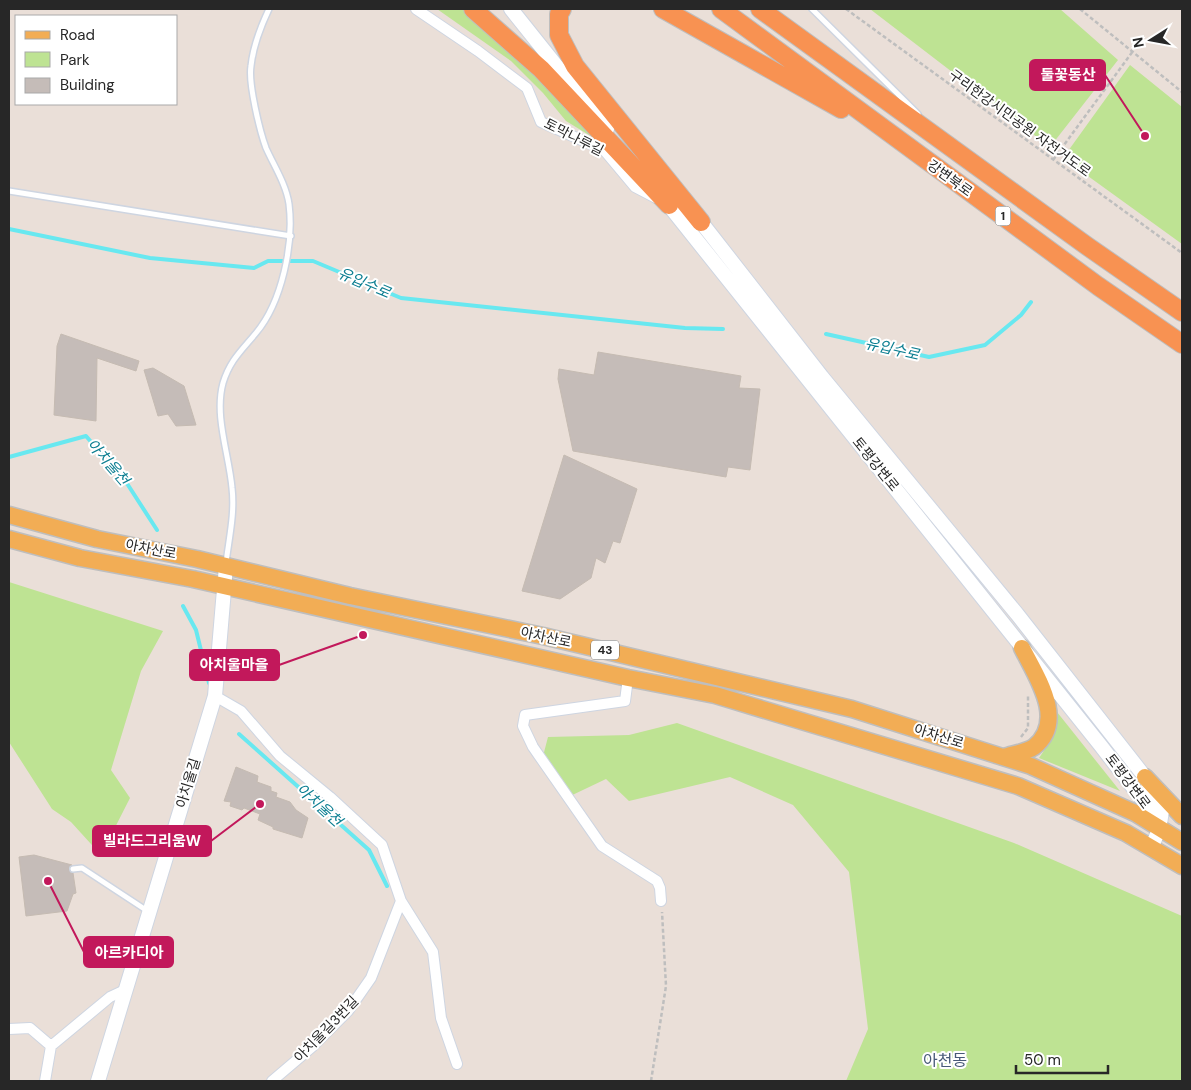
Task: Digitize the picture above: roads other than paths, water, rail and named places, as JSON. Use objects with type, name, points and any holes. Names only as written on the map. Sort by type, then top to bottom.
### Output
[{"type":"highway","points":[[473,9],[541,70],[669,205]]},
{"type":"highway","points":[[562,9],[559,14],[559,35],[575,66],[700,222]]},
{"type":"highway","points":[[663,9],[908,147]]},
{"type":"highway","name":"강변북로","points":[[721,9],[1098,286],[1182,344]]},
{"type":"highway","name":"강변북로","points":[[760,9],[1182,312]]},
{"type":"main road","name":"아차산로","points":[[9,515],[97,539],[226,566],[350,596],[543,636],[852,709],[1004,757],[1082,788],[1135,814],[1182,842]]},
{"type":"main road","name":"아차산로","points":[[9,539],[80,558],[224,586],[628,678],[714,695],[1010,783],[1126,834],[1182,866]]},
{"type":"main road","points":[[1004,757],[1033,748],[1045,734],[1050,716],[1042,687],[1022,648]]},
{"type":"main road","points":[[1145,777],[1182,816]]},
{"type":"street","name":"토막나루길","points":[[416,9],[478,51],[527,88],[541,122],[604,150],[636,187],[669,205]]},
{"type":"street","name":"토평강변로","points":[[511,9],[1022,648],[1152,813],[1159,830]]},
{"type":"street","points":[[669,205],[700,222]]},
{"type":"street","name":"토평강변로","points":[[700,222],[822,377],[1017,614],[1145,777],[1162,811],[1159,830]]},
{"type":"street","name":"아치울길","points":[[98,1081],[215,696],[226,566]]},
{"type":"street","points":[[628,678],[625,701],[525,715],[523,726],[533,747],[602,846],[656,881],[660,888],[661,902]]},
{"type":"street","points":[[215,696],[241,710],[280,756],[382,845],[401,901],[433,952],[441,1018],[457,1064]]},
{"type":"street","points":[[1151,848],[1159,830]]},
{"type":"street","name":"아치울길3번길","points":[[272,1081],[312,1047],[348,1010],[372,978],[401,901]]},
{"type":"street","points":[[45,1081],[51,1046],[110,997],[125,990]]},
{"type":"street","points":[[9,1029],[30,1028],[51,1046]]},
{"type":"lane","points":[[226,566],[232,519],[232,489],[220,409],[223,383],[235,355],[256,333],[274,307],[291,238],[288,202],[266,147],[255,106],[250,68],[263,22],[269,9]]},
{"type":"lane","points":[[812,9],[946,143]]},
{"type":"lane","points":[[9,191],[291,238]]},
{"type":"lane","points":[[73,869],[82,868],[150,912]]},
{"type":"waterway","name":"유입수로","points":[[9,229],[150,258],[254,268],[268,261],[313,261],[401,298],[685,328],[723,329]]},
{"type":"waterway","name":"유입수로","points":[[826,334],[929,357],[985,345],[1021,315],[1031,302]]},
{"type":"waterway","name":"아치울천","points":[[9,457],[86,436],[128,485],[157,530]]},
{"type":"waterway","name":"아치울천","points":[[183,606],[196,630],[209,683]]},
{"type":"waterway","name":"아치울천","points":[[239,734],[369,850],[387,886]]},
{"type":"place","name":"둘꽃동산","points":[[1145,136]]},
{"type":"place","name":"아치울마을","points":[[363,635]]},
{"type":"place","name":"빌라드그리움W","points":[[260,804]]},
{"type":"place","name":"아르카디아","points":[[48,881]]},
{"type":"district","name":"아천동","points":[[945,1060]]}]
